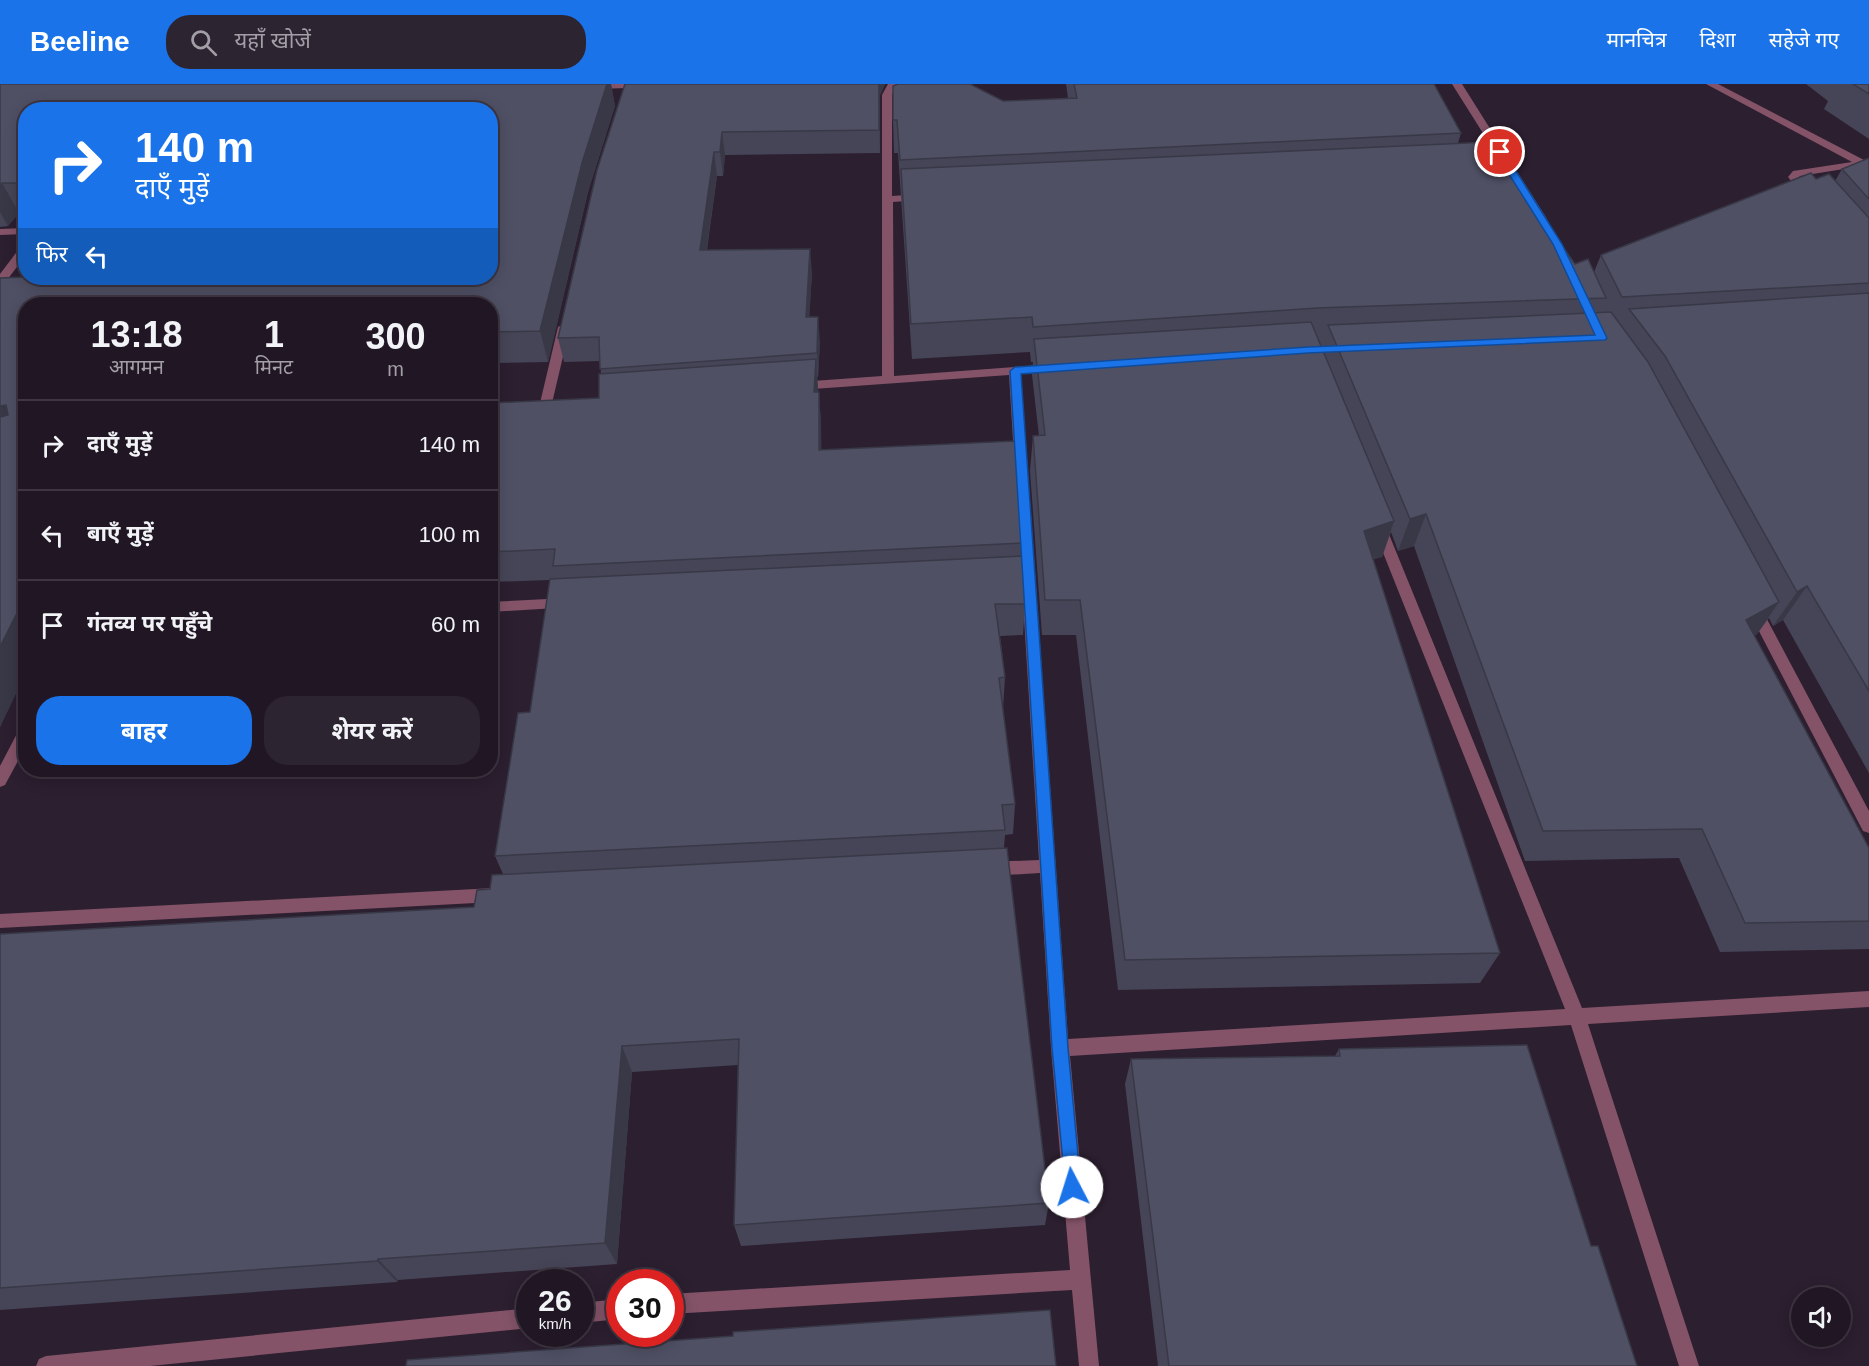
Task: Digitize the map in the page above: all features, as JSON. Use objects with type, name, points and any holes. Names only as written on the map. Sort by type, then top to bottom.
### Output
[{"type":"street","points":[[888,380],[887,95],[893,84]]},
{"type":"street","points":[[1457,84],[1505,169],[1552,234]]},
{"type":"street","points":[[1711,84],[1865,162]]},
{"type":"street","points":[[582,86],[628,88]]},
{"type":"street","points":[[1814,202],[1793,177],[1797,173],[1865,162]]},
{"type":"street","points":[[887,199],[934,196]]},
{"type":"street","points":[[0,232],[18,231]]},
{"type":"street","points":[[0,282],[18,258]]},
{"type":"street","points":[[546,403],[567,315]]},
{"type":"street","points":[[782,387],[1060,367]]},
{"type":"street","points":[[1015,371],[1022,581],[1048,866],[1060,1048],[1089,1366]]},
{"type":"street","points":[[1371,506],[1577,1017],[1689,1366]]},
{"type":"street","points":[[1746,593],[1869,826]]},
{"type":"street","points":[[498,607],[586,602]]},
{"type":"street","points":[[0,781],[18,746]]},
{"type":"street","points":[[976,870],[1048,866]]},
{"type":"street","points":[[0,921],[512,894]]},
{"type":"street","points":[[1060,1048],[1869,999]]},
{"type":"street","points":[[684,1303],[1081,1280]]},
{"type":"street","points":[[46,1366],[516,1319]]},
{"type":"building","points":[[0,84],[607,84],[582,163],[540,331],[498,332],[498,297],[18,297],[18,611],[0,647],[0,417],[8,415],[6,405],[0,406],[0,278],[18,277],[18,285],[498,285],[498,102],[18,102],[18,183],[2,183],[0,186]]},
{"type":"building","points":[[625,84],[879,84],[879,130],[722,132],[720,152],[714,152],[700,250],[810,249],[806,317],[818,317],[817,353],[600,369],[599,337],[558,338],[597,170]]},
{"type":"building","points":[[898,84],[970,84],[1003,101],[1077,98],[1074,84],[1434,84],[1461,133],[900,160],[897,120],[893,120],[893,86]]},
{"type":"building","points":[[1853,84],[1869,84],[1869,94]]},
{"type":"building","points":[[1489,142],[1575,264],[1588,259],[1606,298],[1317,308],[1033,327],[1032,317],[911,324],[901,169]]},
{"type":"building","points":[[1869,158],[1869,199],[1842,169]]},
{"type":"building","points":[[1811,173],[1816,179],[1829,174],[1869,218],[1869,283],[1622,297],[1601,255]]},
{"type":"building","points":[[1869,293],[1869,691],[1807,586],[1797,592],[1665,356],[1629,309]]},
{"type":"building","points":[[1611,312],[1648,362],[1779,602],[1746,620],[1869,848],[1869,921],[1745,923],[1702,829],[1543,831],[1426,514],[1410,519],[1328,325]]},
{"type":"building","points":[[1311,322],[1394,521],[1364,531],[1500,953],[1125,960],[1080,600],[1045,600],[1033,436],[1045,435],[1034,339]]},
{"type":"building","points":[[816,359],[814,392],[819,392],[819,450],[1015,441],[1022,543],[553,566],[555,549],[498,552],[498,403],[599,398],[599,374]]},
{"type":"building","points":[[1022,556],[1025,604],[995,604],[1005,677],[999,678],[1015,804],[1002,805],[1005,830],[495,856],[518,713],[530,712],[550,579]]},
{"type":"building","points":[[1007,848],[1049,1203],[734,1225],[739,1039],[622,1046],[605,1243],[0,1288],[0,934],[474,907],[477,890],[490,889],[492,875]]},
{"type":"building","points":[[1527,1045],[1591,1246],[1598,1246],[1637,1366],[1169,1366],[1131,1059],[1340,1056],[1339,1049]]},
{"type":"building","points":[[1050,1310],[1056,1366],[406,1366],[407,1360],[606,1345],[684,1347],[684,1340],[733,1336],[733,1332]]},
{"type":"route","points":[[1072,1187],[1060,1048],[1015,371],[1308,350],[1601,338],[1558,244],[1500,152]]}]
